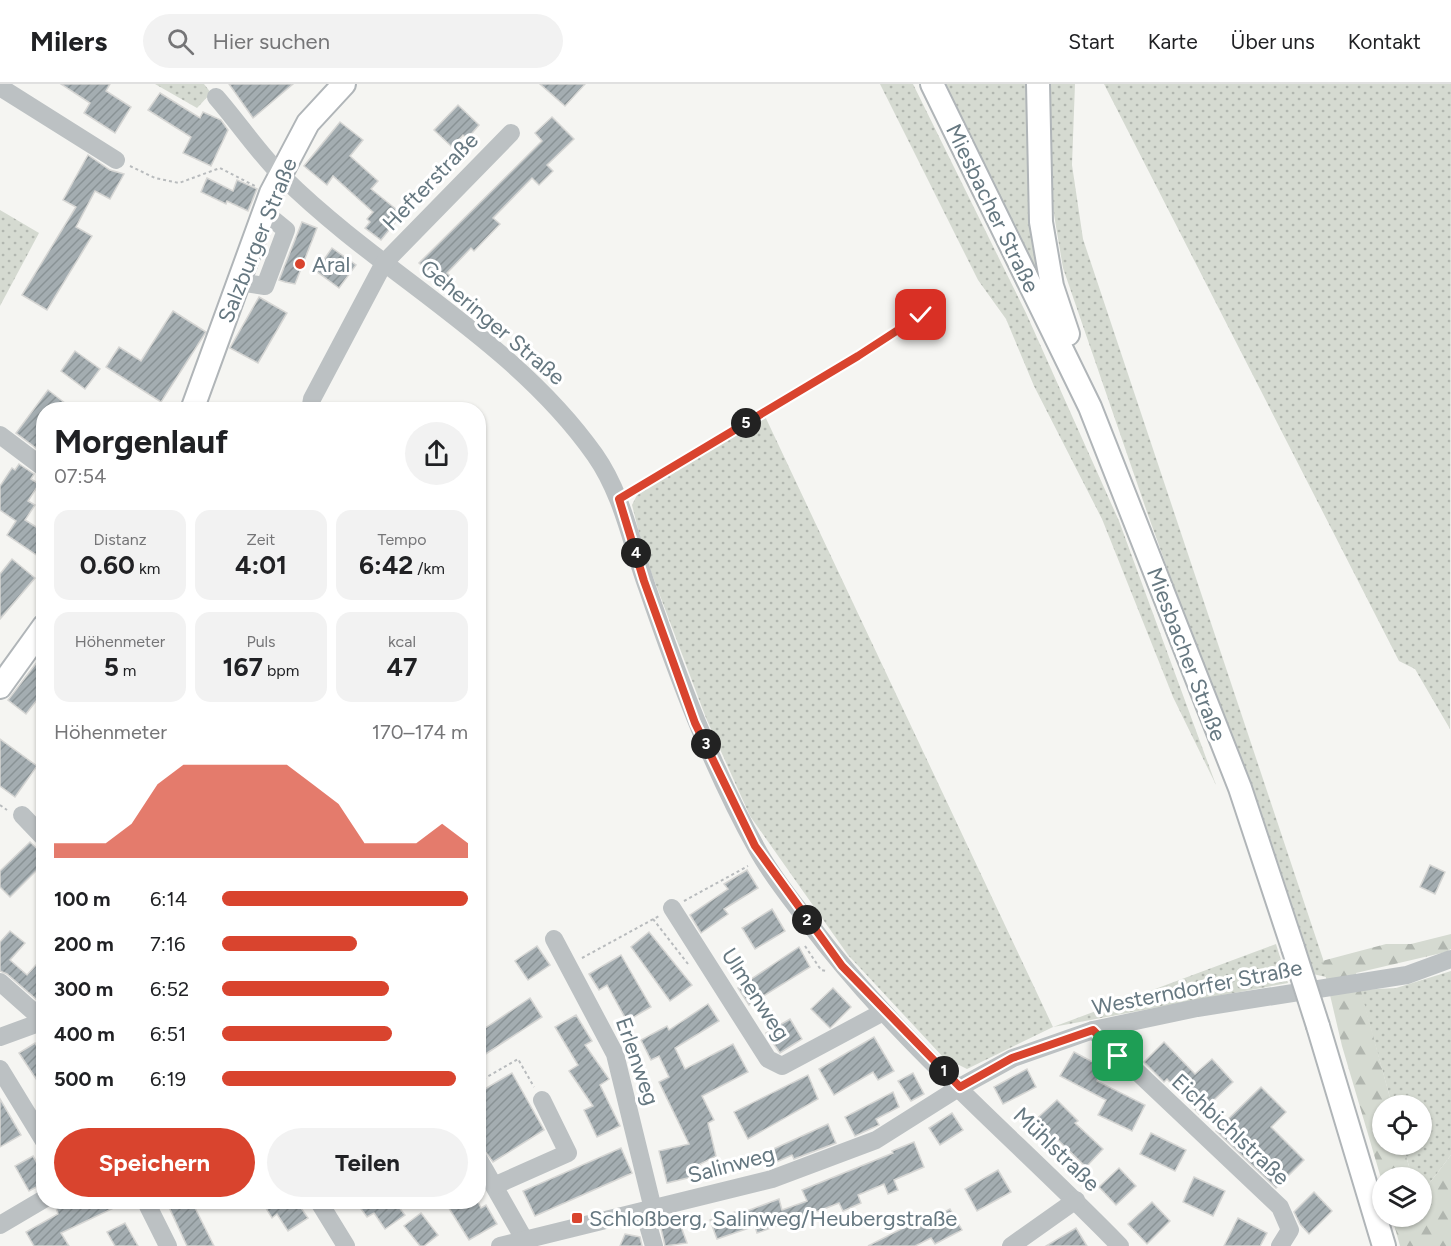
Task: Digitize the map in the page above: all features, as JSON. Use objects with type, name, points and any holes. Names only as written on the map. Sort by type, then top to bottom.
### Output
[{"type":"main road","name":"Salzburger Straße","points":[[195,402],[272,193],[308,123],[344,84]]},
{"type":"main road","name":"Miesbacher Straße","points":[[932,84],[1090,407],[1240,788],[1318,1026],[1384,1246]]},
{"type":"main road","points":[[1038,84],[1041,222],[1052,286],[1090,407]]},
{"type":"main road","points":[[0,687],[36,637]]},
{"type":"street","points":[[0,87],[116,160]]},
{"type":"street","name":"Geheringer Straße","points":[[216,97],[272,193],[384,263],[474,332],[553,404],[597,457],[619,499],[644,581],[695,723],[755,846],[842,966],[883,1012],[960,1087]]},
{"type":"street","name":"Hefterstraße","points":[[311,402],[384,263],[511,133]]},
{"type":"street","points":[[0,435],[36,462]]},
{"type":"street","points":[[22,814],[36,829]]},
{"type":"street","name":"Ulmenweg","points":[[672,908],[768,1059],[782,1066],[883,1012]]},
{"type":"street","name":"Erlenweg","points":[[554,939],[595,1012],[615,1054],[654,1246]]},
{"type":"street","name":"Westerndorfer Straße","points":[[960,1087],[1012,1058],[1093,1030],[1197,1008],[1407,975],[1451,959]]},
{"type":"street","points":[[0,982],[36,1014]]},
{"type":"street","points":[[0,1037],[36,1024]]},
{"type":"street","name":"Eichbichlstraße","points":[[1093,1030],[1280,1207],[1290,1230],[1280,1246]]},
{"type":"street","points":[[0,1069],[36,1128]]},
{"type":"street","name":"Salinweg","points":[[500,1246],[772,1179],[856,1148],[894,1131],[960,1087]]},
{"type":"street","name":"Mühlstraße","points":[[960,1087],[1120,1246]]},
{"type":"street","points":[[496,1185],[568,1153],[542,1100]]},
{"type":"street","points":[[486,1170],[524,1239]]},
{"type":"street","points":[[1011,1246],[1076,1200]]},
{"type":"street","points":[[0,1225],[36,1205]]},
{"type":"street","points":[[150,1209],[168,1246]]},
{"type":"street","points":[[323,1209],[346,1246]]},
{"type":"path","points":[[116,160],[155,178],[178,183],[220,168],[272,193]]},
{"type":"path","points":[[619,499],[858,356],[921,315]]},
{"type":"path","points":[[486,1077],[518,1059],[542,1100]]},
{"type":"green space","points":[[155,84],[204,84],[211,93],[197,108]]},
{"type":"green space","points":[[880,84],[913,84],[1026,313],[1119,521],[1216,785],[1173,697],[1102,519],[1034,386],[1006,319],[978,280]]},
{"type":"green space","points":[[946,84],[1026,84],[1042,279],[1035,270]]},
{"type":"green space","points":[[1050,84],[1075,84],[1072,165],[1083,239],[1323,959],[1326,977],[1313,974],[1147,512],[1063,268],[1051,197]]},
{"type":"green space","points":[[1104,84],[1451,84],[1450,729],[1415,669],[1399,661]]},
{"type":"green space","points":[[0,210],[39,233],[0,306]]},
{"type":"green space","points":[[763,412],[1053,1027],[967,1069],[943,1057],[848,955],[750,816],[706,718],[644,553],[632,505],[642,485]]},
{"type":"green space","points":[[1451,934],[1451,949],[1446,952],[1356,973],[1389,1095],[1372,1095],[1372,1148],[1342,1046],[1322,961],[1386,944],[1411,944]]},
{"type":"green space","points":[[1276,944],[1288,983],[1053,1027]]},
{"type":"green space","points":[[1451,971],[1451,1155],[1432,1180],[1432,1167],[1409,1167],[1406,1155],[1432,1155],[1432,1095],[1389,1095],[1360,990],[1396,988]]},
{"type":"green space","points":[[1374,1155],[1406,1155],[1409,1167],[1378,1167]]},
{"type":"green space","points":[[1451,1155],[1451,1246],[1400,1246],[1395,1227],[1432,1227],[1432,1180]]},
{"type":"building","points":[[61,84],[110,84],[106,91],[131,107],[115,133],[84,113],[90,103]]},
{"type":"building","points":[[229,84],[293,84],[253,118]]},
{"type":"building","points":[[540,84],[585,84],[565,106]]},
{"type":"building","points":[[160,93],[200,118],[203,112],[221,120],[228,130],[211,166],[183,153],[191,137],[148,110]]},
{"type":"building","points":[[458,105],[479,125],[467,139],[463,135],[452,147],[434,130]]},
{"type":"building","points":[[552,117],[574,139],[547,165],[553,171],[539,185],[532,178],[493,218],[500,224],[474,251],[471,248],[447,273],[451,277],[443,285],[419,263],[542,141],[535,133]]},
{"type":"building","points":[[340,122],[363,140],[350,156],[378,181],[371,189],[402,214],[381,240],[365,228],[370,222],[367,219],[373,212],[333,176],[327,185],[304,166]]},
{"type":"building","points":[[88,155],[110,170],[124,174],[110,199],[95,191],[76,227],[92,236],[47,310],[22,295],[76,207],[63,200]]},
{"type":"building","points":[[207,178],[233,191],[237,180],[257,189],[248,211],[201,192]]},
{"type":"building","points":[[302,222],[317,228],[295,284],[279,280]]},
{"type":"building","points":[[332,248],[356,265],[339,288],[316,271]]},
{"type":"building","points":[[259,297],[287,313],[258,363],[230,348]]},
{"type":"building","points":[[173,311],[206,332],[161,402],[106,367],[119,347],[141,361]]},
{"type":"building","points":[[75,351],[100,369],[85,389],[61,371]]},
{"type":"building","points":[[48,390],[64,402],[39,402]]},
{"type":"building","points":[[36,406],[36,448],[16,433]]},
{"type":"building","points":[[19,464],[34,474],[31,479],[36,482],[36,489],[28,501],[35,505],[25,520],[36,527],[36,555],[7,535],[16,521],[0,510],[0,486],[12,468],[15,470]]},
{"type":"building","points":[[12,559],[35,578],[0,619],[0,574]]},
{"type":"building","points":[[36,663],[36,701],[26,714],[8,700]]},
{"type":"building","points":[[0,739],[36,767],[15,797],[0,786]]},
{"type":"building","points":[[30,842],[36,848],[36,871],[10,897],[0,887],[0,871]]},
{"type":"building","points":[[1430,865],[1445,872],[1435,894],[1420,887]]},
{"type":"building","points":[[747,870],[758,888],[724,909],[728,914],[701,933],[690,915],[728,889],[724,884]]},
{"type":"building","points":[[772,909],[785,931],[755,949],[742,928]]},
{"type":"building","points":[[10,931],[25,943],[10,960],[27,975],[36,965],[36,999],[7,974],[0,971],[0,942]]},
{"type":"building","points":[[649,932],[692,985],[670,1001],[631,947]]},
{"type":"building","points":[[537,946],[550,965],[528,980],[515,961]]},
{"type":"building","points":[[799,947],[810,967],[749,1005],[738,988]]},
{"type":"building","points":[[621,955],[651,1007],[627,1021],[607,985],[599,990],[589,974]]},
{"type":"building","points":[[833,988],[851,1007],[830,1028],[811,1009]]},
{"type":"building","points":[[530,998],[542,1017],[486,1054],[486,1028]]},
{"type":"building","points":[[708,1004],[719,1021],[675,1048],[685,1069],[733,1044],[748,1072],[702,1096],[714,1120],[708,1123],[716,1156],[700,1164],[704,1174],[667,1183],[659,1151],[689,1144],[659,1082],[669,1077],[659,1056],[651,1060],[641,1040],[667,1026],[669,1030]]},
{"type":"building","points":[[576,1015],[592,1041],[585,1045],[609,1079],[600,1085],[620,1126],[597,1137],[584,1110],[593,1106],[569,1071],[578,1065],[555,1027]]},
{"type":"building","points":[[790,1019],[802,1039],[780,1053],[766,1033]]},
{"type":"building","points":[[874,1037],[894,1071],[878,1080],[873,1072],[834,1095],[819,1069]]},
{"type":"building","points":[[1164,1042],[1195,1074],[1212,1059],[1233,1082],[1199,1114],[1167,1079],[1164,1082],[1144,1062]]},
{"type":"building","points":[[36,1044],[36,1079],[19,1053]]},
{"type":"building","points":[[1074,1052],[1104,1068],[1097,1081],[1145,1105],[1132,1131],[1098,1115],[1106,1100],[1060,1076]]},
{"type":"building","points":[[1027,1069],[1036,1087],[1003,1104],[994,1087]]},
{"type":"building","points":[[512,1073],[544,1130],[493,1162],[486,1153],[486,1088]]},
{"type":"building","points":[[913,1073],[924,1094],[911,1101],[898,1081]]},
{"type":"building","points":[[808,1075],[818,1099],[748,1139],[734,1112]]},
{"type":"building","points":[[1261,1087],[1286,1112],[1271,1127],[1304,1160],[1276,1188],[1216,1131]]},
{"type":"building","points":[[893,1092],[899,1107],[876,1119],[879,1125],[855,1136],[845,1117]]},
{"type":"building","points":[[0,1099],[21,1135],[0,1147]]},
{"type":"building","points":[[1057,1100],[1078,1121],[1075,1123],[1103,1149],[1086,1167],[1058,1140],[1052,1146],[1031,1124]]},
{"type":"building","points":[[952,1113],[963,1130],[940,1145],[929,1128]]},
{"type":"building","points":[[828,1124],[836,1143],[794,1159],[792,1155],[772,1164],[767,1152]]},
{"type":"building","points":[[1151,1133],[1186,1150],[1175,1171],[1140,1154]]},
{"type":"building","points":[[914,1142],[924,1167],[894,1180],[898,1190],[888,1194],[884,1184],[858,1195],[861,1203],[843,1211],[839,1203],[803,1217],[805,1223],[789,1229],[787,1222],[757,1233],[755,1226],[717,1239],[710,1220],[735,1212],[736,1215],[779,1199],[782,1210],[807,1201],[802,1190],[893,1153],[892,1151]]},
{"type":"building","points":[[621,1148],[632,1173],[535,1216],[523,1191]]},
{"type":"building","points":[[33,1156],[36,1161],[36,1187],[29,1191],[15,1166]]},
{"type":"building","points":[[1119,1168],[1136,1186],[1116,1205],[1099,1187]]},
{"type":"building","points":[[998,1170],[1011,1192],[977,1211],[965,1189]]},
{"type":"building","points":[[1194,1177],[1225,1191],[1213,1216],[1183,1202]]},
{"type":"building","points":[[1314,1192],[1332,1211],[1309,1234],[1300,1224],[1294,1212]]},
{"type":"building","points":[[1152,1202],[1170,1221],[1147,1244],[1128,1224]]},
{"type":"building","points":[[486,1205],[497,1224],[469,1240],[449,1209],[486,1209]]},
{"type":"building","points":[[56,1209],[111,1209],[61,1233],[69,1246],[34,1246],[26,1232],[58,1214]]},
{"type":"building","points":[[170,1209],[196,1209],[214,1246],[187,1246]]},
{"type":"building","points":[[266,1209],[302,1209],[308,1218],[288,1231],[277,1214],[272,1218]]},
{"type":"building","points":[[361,1209],[400,1209],[405,1215],[385,1229],[374,1213],[367,1217]]},
{"type":"building","points":[[950,1209],[962,1230],[935,1244],[931,1238],[915,1246],[868,1246],[911,1224],[913,1229]]},
{"type":"building","points":[[421,1213],[438,1235],[424,1246],[420,1246],[404,1226]]},
{"type":"building","points":[[1238,1218],[1267,1233],[1260,1246],[1224,1246]]},
{"type":"building","points":[[679,1221],[687,1243],[665,1246],[661,1228]]},
{"type":"building","points":[[125,1223],[138,1246],[115,1246],[107,1232]]},
{"type":"building","points":[[1076,1228],[1087,1246],[1046,1246]]},
{"type":"building","points":[[625,1234],[640,1237],[642,1246],[620,1246]]},
{"type":"place","name":"Aral","points":[[300,264]]},
{"type":"place","name":"Schloßberg, Salinweg/Heubergstraße","points":[[577,1218]]},
{"type":"route","points":[[921,315],[858,356],[619,499],[644,581],[695,723],[755,846],[799,910],[842,966],[883,1012],[960,1087],[1012,1058],[1093,1030],[1118,1056]]}]
